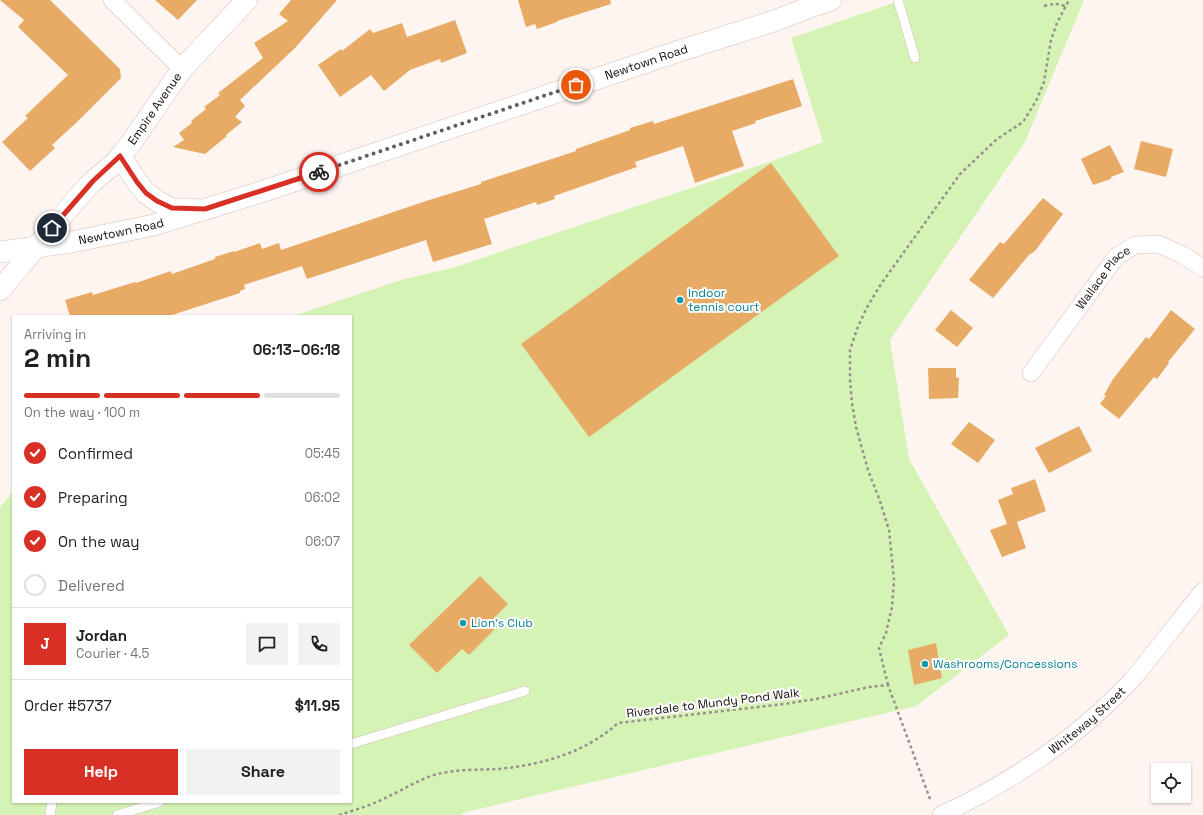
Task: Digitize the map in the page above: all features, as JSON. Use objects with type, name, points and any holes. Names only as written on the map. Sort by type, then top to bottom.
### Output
[{"type":"street","points":[[112,0],[182,68]]},
{"type":"street","name":"Empire Avenue","points":[[0,290],[89,186],[120,156],[182,68],[247,0]]},
{"type":"street","name":"Newtown Road","points":[[0,252],[72,242],[154,225],[774,21],[831,0]]},
{"type":"street","points":[[120,156],[146,193],[157,201],[172,208],[205,209]]},
{"type":"street","name":"Wallace Place","points":[[1031,373],[1116,257],[1135,245],[1158,244],[1183,255],[1203,268]]},
{"type":"street","name":"Whiteway Street","points":[[941,815],[977,798],[1018,774],[1086,725],[1132,680],[1203,591]]},
{"type":"lane","points":[[898,0],[915,58]]},
{"type":"lane","points":[[352,744],[525,691]]},
{"type":"lane","points":[[50,815],[52,803]]},
{"type":"lane","points":[[117,815],[157,803]]},
{"type":"path","points":[[930,799],[888,684],[879,648],[886,633],[892,607],[894,580],[889,530],[868,470],[856,426],[850,379],[850,350],[866,309],[881,284],[960,174],[997,139],[1023,122],[1036,101],[1044,82],[1051,40],[1057,22],[1069,0]]},
{"type":"path","points":[[1044,6],[1059,4],[1065,6]]},
{"type":"path","name":"Riverdale to Mundy Pond Walk","points":[[339,815],[366,806],[434,775],[531,765],[556,758],[594,742],[609,732],[618,723],[784,704],[888,684]]},
{"type":"green space","points":[[902,0],[1084,0],[1025,142],[890,340],[909,459],[1009,635],[916,706],[466,812],[460,815],[0,815],[0,507],[12,493],[12,803],[352,803],[352,315],[296,315],[404,279],[452,268],[775,160],[823,142],[791,38]]},
{"type":"building","points":[[0,0],[50,0],[120,69],[121,78],[52,145],[55,148],[30,171],[2,142],[28,118],[25,116],[68,75],[18,27],[24,20]]},
{"type":"building","points":[[155,0],[197,0],[178,20]]},
{"type":"building","points":[[291,0],[337,0],[295,48],[240,100],[245,106],[235,117],[242,122],[226,135],[227,136],[205,154],[173,147],[184,140],[179,133],[206,109],[204,107],[220,95],[218,93],[263,58],[254,43],[288,21],[279,14]]},
{"type":"building","points":[[518,0],[610,0],[611,4],[537,29],[535,24],[526,27]]},
{"type":"building","points":[[455,20],[467,53],[441,63],[440,59],[410,70],[384,91],[371,75],[340,97],[318,65],[341,49],[342,51],[370,29],[373,33],[402,23],[407,37]]},
{"type":"building","points":[[793,79],[802,106],[755,121],[756,123],[732,131],[744,166],[695,183],[683,146],[635,162],[637,167],[554,196],[555,199],[537,205],[536,202],[484,219],[492,244],[433,262],[426,240],[307,279],[302,266],[244,285],[245,289],[240,291],[240,293],[172,315],[70,315],[65,300],[92,292],[93,295],[171,271],[172,274],[215,259],[215,257],[260,243],[262,249],[279,243],[281,250],[576,151],[576,149],[630,130],[630,128],[653,121],[654,124]]},
{"type":"building","points":[[1141,141],[1173,149],[1166,177],[1134,169]]},
{"type":"building","points":[[1110,145],[1124,172],[1111,177],[1111,179],[1093,185],[1081,159]]},
{"type":"building","name":"Indoor tennis court","points":[[771,163],[839,256],[589,437],[521,344]]},
{"type":"building","points":[[1043,198],[1063,214],[1035,251],[1029,255],[993,298],[969,280],[1000,242],[1004,244]]},
{"type":"building","points":[[951,310],[973,328],[957,347],[935,330]]},
{"type":"building","points":[[1171,310],[1195,329],[1168,362],[1169,363],[1157,379],[1154,377],[1119,419],[1100,404],[1106,396],[1104,395],[1113,379],[1146,337],[1149,339]]},
{"type":"building","points":[[928,368],[956,368],[956,377],[959,378],[958,398],[929,399]]},
{"type":"building","points":[[969,422],[995,440],[978,463],[951,444]]},
{"type":"building","points":[[1079,426],[1092,451],[1049,473],[1035,448]]},
{"type":"building","points":[[1035,479],[1046,511],[1017,522],[1026,548],[1002,557],[990,530],[1007,524],[998,500],[1013,494],[1011,488]]},
{"type":"building","name":"Lion's Club","points":[[480,576],[508,604],[492,620],[498,626],[469,655],[462,649],[437,673],[409,645]]},
{"type":"building","name":"Washrooms/Concessions","points":[[936,643],[942,678],[914,685],[908,650]]},
{"type":"way so far","points":[[319,172],[576,85]]},
{"type":"place","name":"Indoor tennis court","points":[[680,300]]},
{"type":"place","name":"Lion's Club","points":[[463,623]]},
{"type":"place","name":"Washrooms/Concessions","points":[[925,664]]},
{"type":"route","points":[[52,228],[80,194],[116,162],[120,156],[130,173],[146,193],[157,201],[172,208],[205,209],[319,172]]}]
